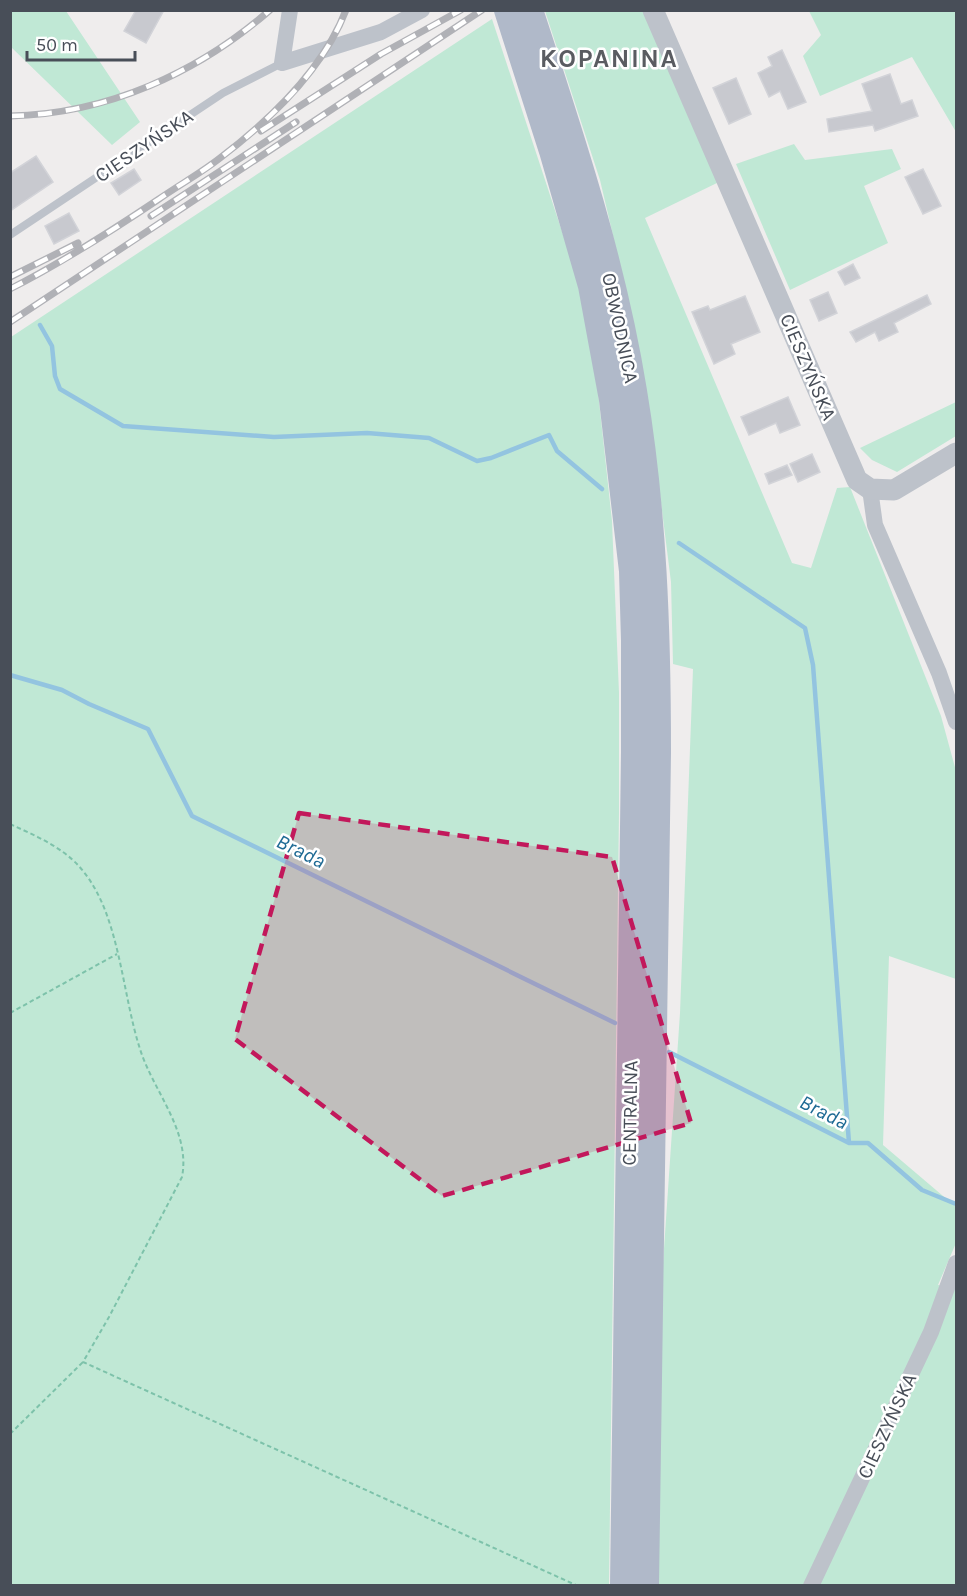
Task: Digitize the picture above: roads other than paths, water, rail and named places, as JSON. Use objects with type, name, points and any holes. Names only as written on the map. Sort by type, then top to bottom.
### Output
[{"type":"main road","name":"OBWODNICA","points":[[520,15],[552,151],[591,286],[612,400],[632,571],[634,641]]},
{"type":"main road","name":"OBWODNICA","points":[[520,15],[574,147],[612,284],[634,390],[648,506],[658,655]]},
{"type":"main road","name":"CENTRALNA","points":[[623,1586],[634,641]]},
{"type":"main road","name":"CENTRALNA","points":[[646,1586],[658,655]]},
{"type":"street","points":[[282,63],[290,10]]},
{"type":"street","name":"CIESZYŃSKA","points":[[282,63],[381,32],[422,10]]},
{"type":"street","name":"CIESZYŃSKA","points":[[653,10],[851,469],[857,480],[870,489]]},
{"type":"street","points":[[957,453],[894,490],[870,489],[875,525],[939,673],[957,722]]},
{"type":"street","name":"CIESZYŃSKA","points":[[811,1586],[931,1332],[957,1263]]},
{"type":"lane","name":"CIESZYŃSKA","points":[[10,235],[224,93],[282,63]]},
{"type":"waterway","points":[[40,325],[52,346],[55,376],[60,389],[123,426],[274,437],[367,433],[429,438],[477,461],[491,458],[549,435],[557,451],[602,489]]},
{"type":"waterway","points":[[679,543],[805,628],[813,665],[849,1143]]},
{"type":"waterway","name":"Brada","points":[[10,675],[62,690],[148,729],[192,816],[615,1023]]},
{"type":"waterway","name":"Brada","points":[[669,1052],[849,1143],[868,1143],[922,1190],[956,1204]]},
{"type":"railway","points":[[10,116],[81,107],[149,86],[213,53],[270,10]]},
{"type":"railway","points":[[10,289],[104,235],[205,169],[239,143],[276,110],[309,73],[324,53],[346,10]]},
{"type":"railway","points":[[261,131],[381,54],[461,10]]},
{"type":"railway","points":[[10,322],[482,10]]},
{"type":"railway","points":[[151,216],[296,122]]},
{"type":"railway","points":[[10,277],[78,243]]},
{"type":"district","name":"KOPANINA","points":[[609,58]]}]
